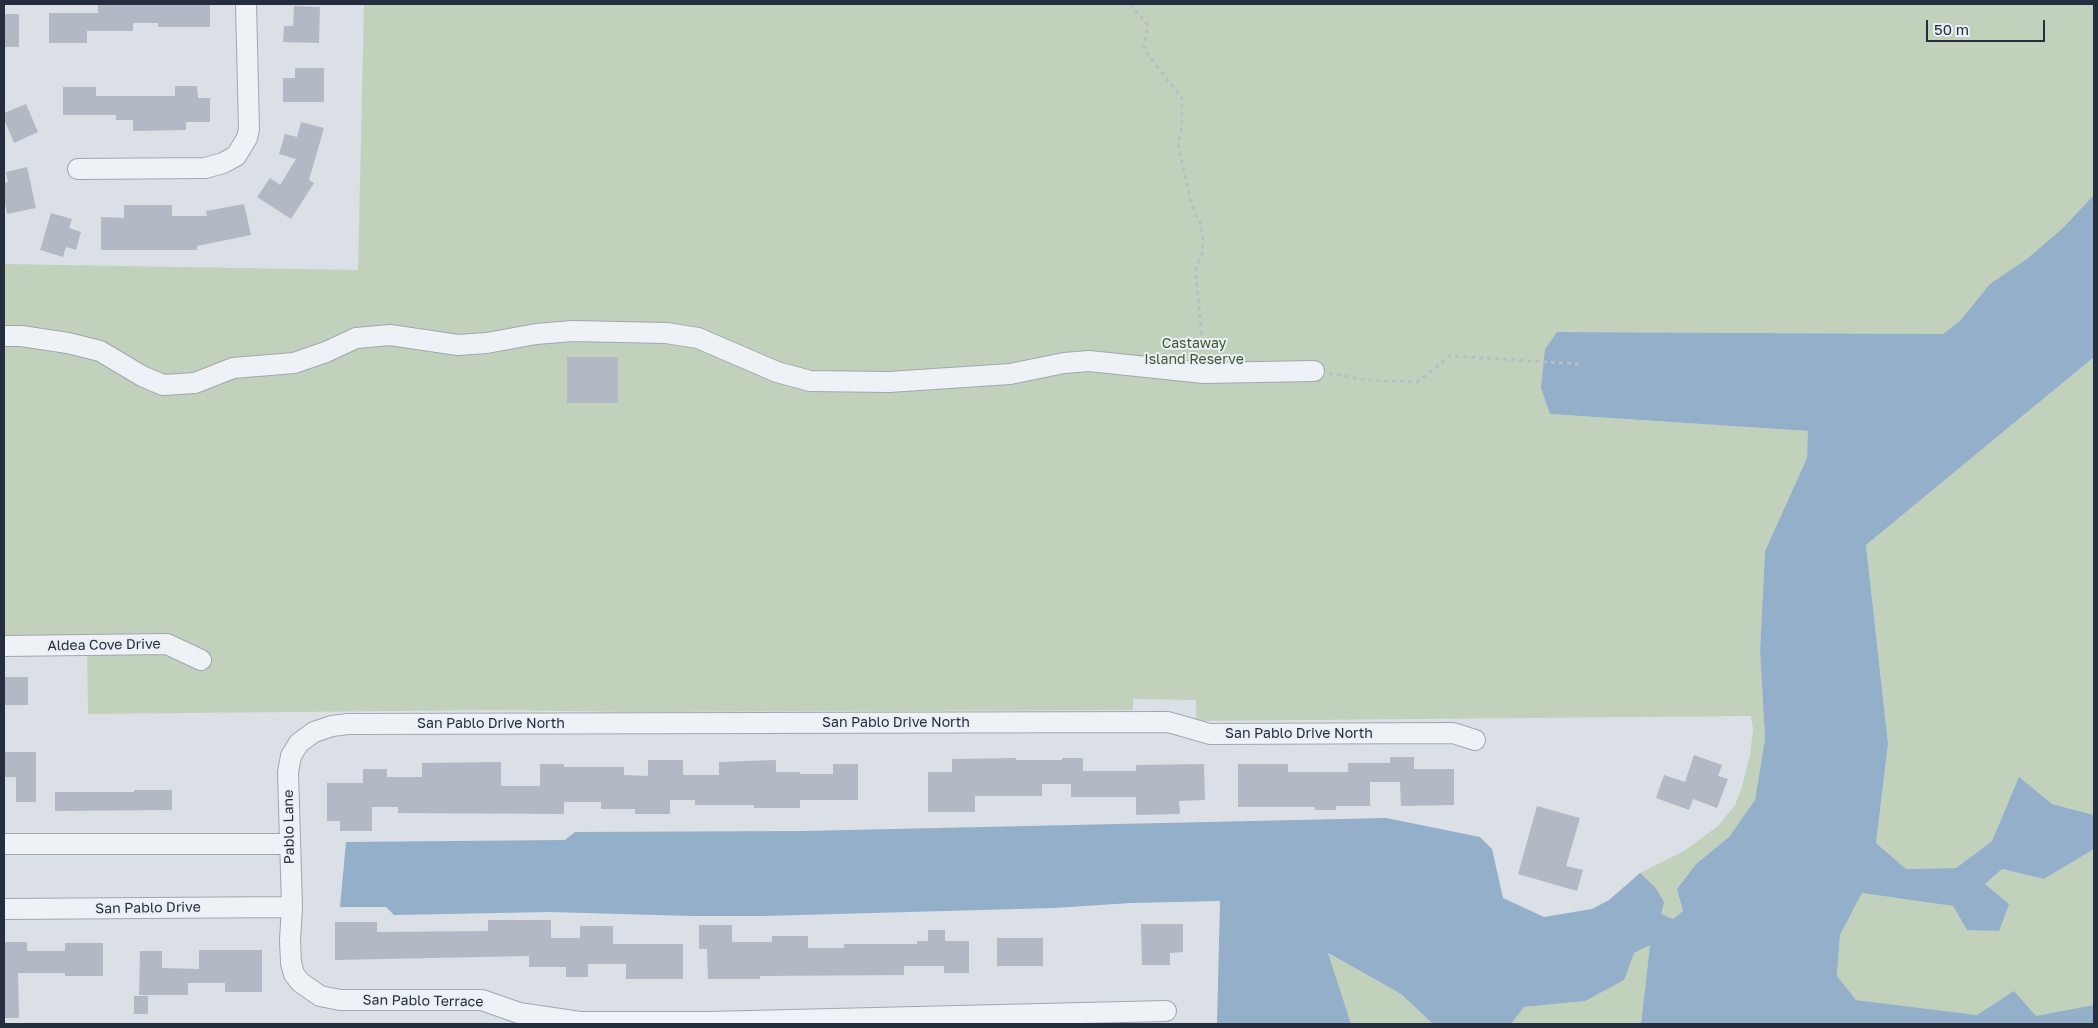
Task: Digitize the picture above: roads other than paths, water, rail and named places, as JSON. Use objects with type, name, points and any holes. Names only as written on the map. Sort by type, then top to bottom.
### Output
[{"type":"street","points":[[78,170],[205,168],[223,163],[236,156],[249,129],[246,4]]},
{"type":"street","points":[[4,336],[21,336],[68,343],[100,351],[142,376],[164,385],[195,383],[232,368],[294,363],[326,352],[356,338],[390,335],[458,346],[536,334],[582,331],[666,333],[698,338],[777,372],[810,381],[889,382],[1010,374],[1064,363],[1089,361],[1204,373],[1314,371]]},
{"type":"street","name":"Aldea Cove Drive","points":[[4,646],[167,644],[201,660]]},
{"type":"street","name":"San Pablo Drive North","points":[[314,732],[332,726],[348,724],[1168,722],[1210,734],[1453,734],[1475,740]]},
{"type":"street","name":"Pablo Lane","points":[[309,990],[294,974],[291,963],[290,932],[292,907],[288,772],[291,756],[300,743],[314,732]]},
{"type":"street","points":[[4,844],[290,844]]},
{"type":"street","name":"San Pablo Drive","points":[[4,910],[292,907]]},
{"type":"street","name":"San Pablo Terrace","points":[[309,990],[320,996],[340,1000],[482,1000],[517,1019],[580,1022],[708,1022],[1166,1011]]},
{"type":"water","points":[[2094,195],[2094,357],[1866,545],[1888,744],[1876,843],[1906,869],[1956,868],[1992,841],[2019,777],[2052,804],[2094,815],[2094,849],[2044,879],[2002,869],[1985,884],[2009,904],[1999,931],[1967,930],[1953,906],[1862,893],[1840,935],[1837,976],[1856,1000],[1977,1015],[2014,991],[2036,1016],[2094,1005],[2094,1024],[1641,1024],[1650,945],[1634,953],[1624,980],[1585,1001],[1524,1007],[1511,1024],[1433,1024],[1401,994],[1328,953],[1351,1024],[1217,1024],[1220,901],[1131,903],[1054,908],[764,916],[550,912],[394,915],[386,907],[340,907],[346,842],[565,840],[575,832],[804,831],[1386,818],[1480,837],[1492,849],[1503,898],[1544,917],[1592,909],[1609,900],[1640,873],[1655,887],[1664,902],[1661,914],[1673,919],[1683,911],[1677,889],[1696,864],[1729,837],[1755,800],[1765,739],[1760,650],[1765,551],[1807,458],[1808,431],[1550,414],[1541,388],[1545,349],[1557,332],[1943,334],[1960,321],[1990,284],[2027,259],[2062,229]]},
{"type":"park label","name":"Castaway Island Reserve","points":[[1194,352]]}]
